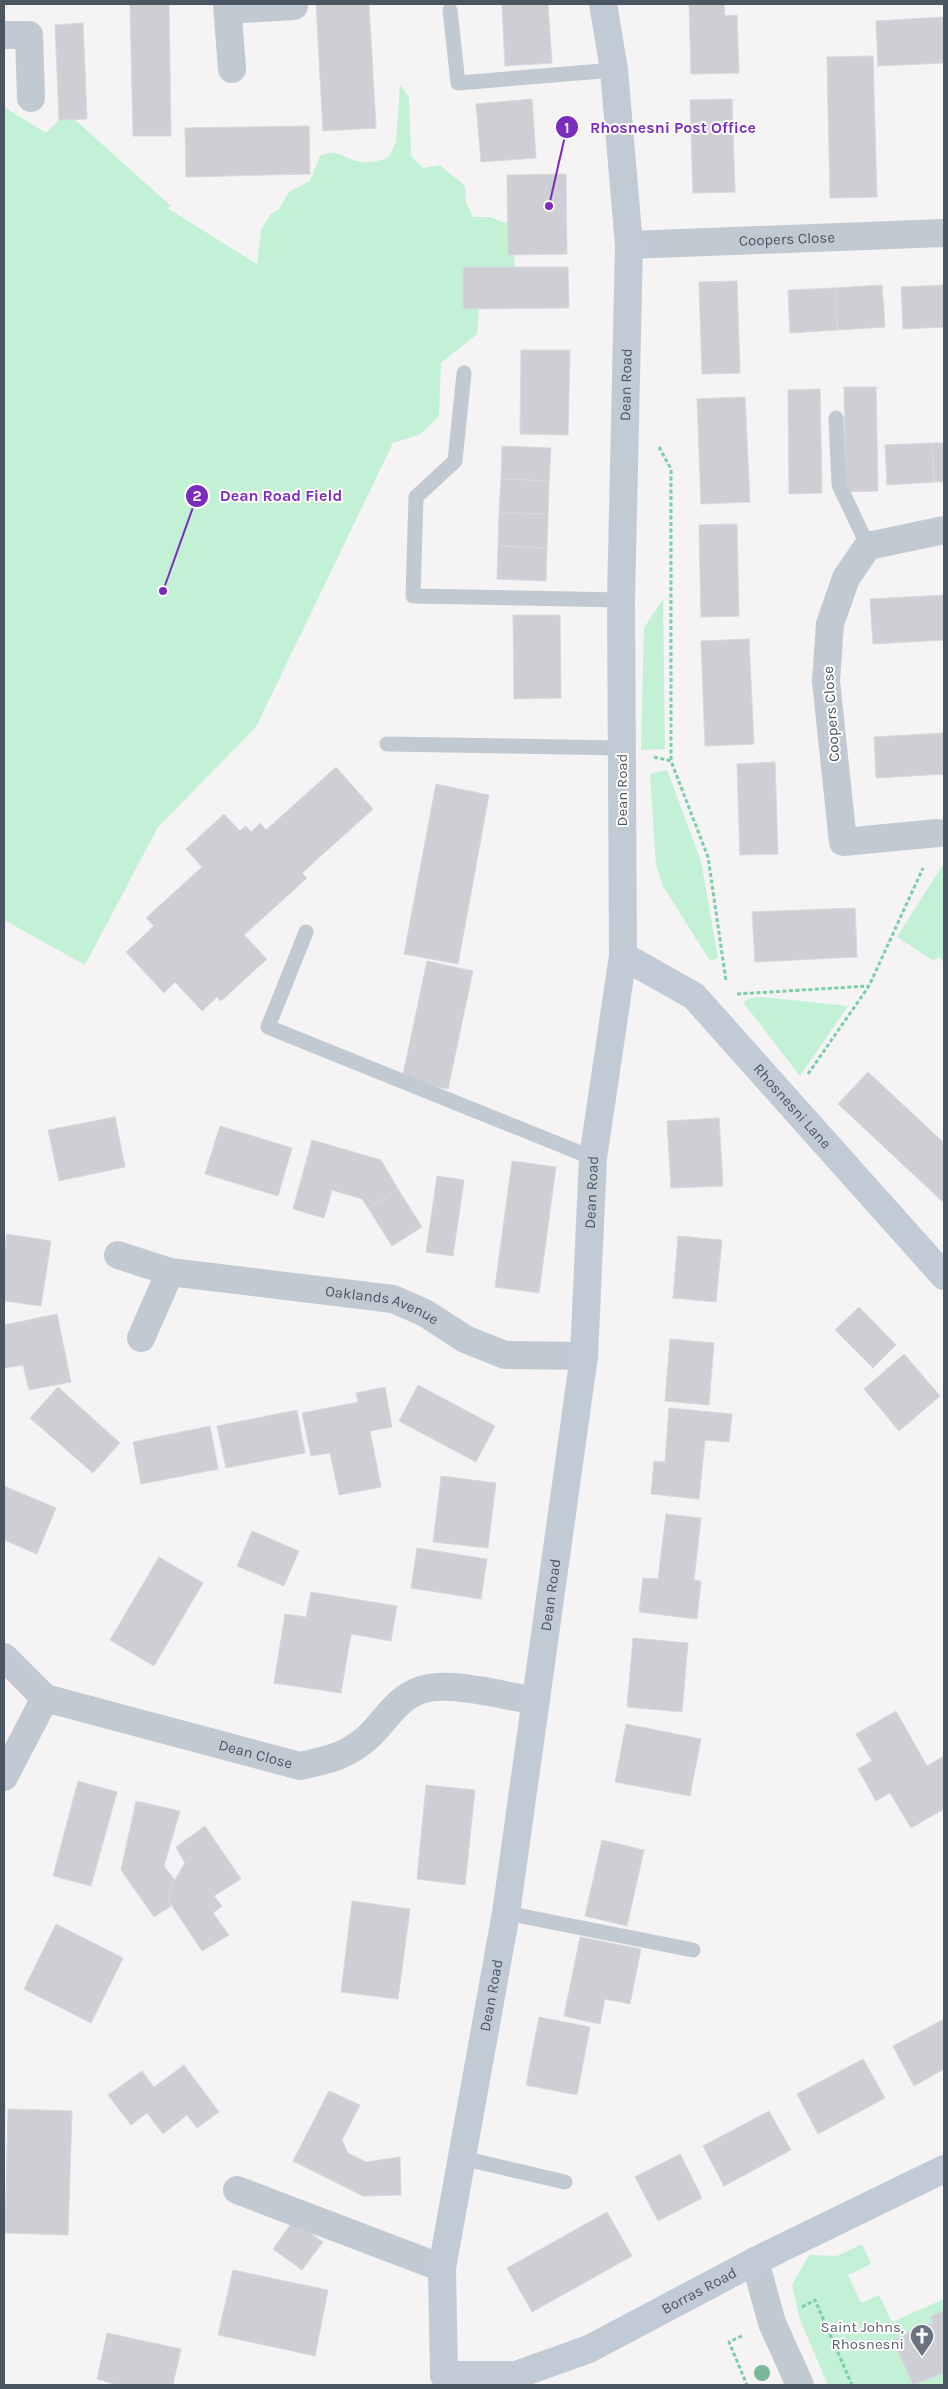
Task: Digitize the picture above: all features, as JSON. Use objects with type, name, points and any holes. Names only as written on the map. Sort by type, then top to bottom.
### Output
[{"type":"street","name":"Dean Road","points":[[441,2380],[442,2268],[506,1913],[584,1356],[593,1158],[623,956],[621,600],[629,245],[614,70],[603,4]]},
{"type":"street","points":[[232,69],[227,7],[294,6]]},
{"type":"street","points":[[4,35],[29,35],[31,98]]},
{"type":"street","name":"Coopers Close","points":[[629,245],[944,233]]},
{"type":"street","points":[[868,546],[944,530]]},
{"type":"street","name":"Coopers Close","points":[[868,546],[846,578],[830,624],[826,681],[842,842],[938,833]]},
{"type":"street","name":"Rhosnesni Lane","points":[[623,956],[694,996],[944,1276]]},
{"type":"street","name":"Oaklands Avenue","points":[[118,1255],[170,1272],[394,1299],[424,1313],[465,1339],[505,1354],[584,1356]]},
{"type":"street","points":[[140,1338],[170,1272]]},
{"type":"street","points":[[4,1657],[45,1698],[4,1777]]},
{"type":"street","name":"Dean Close","points":[[45,1698],[300,1766],[339,1757],[367,1738],[401,1700],[421,1690],[446,1686],[535,1701]]},
{"type":"street","name":"Borras Road","points":[[441,2380],[518,2380],[589,2349],[755,2261],[944,2169]]},
{"type":"street","points":[[237,2190],[442,2268]]},
{"type":"street","points":[[755,2261],[772,2323],[800,2385]]},
{"type":"lane","points":[[450,10],[458,83],[614,70]]},
{"type":"lane","points":[[464,373],[455,461],[416,497],[413,596],[621,600]]},
{"type":"lane","points":[[836,418],[839,486],[868,546]]},
{"type":"lane","points":[[387,744],[622,748]]},
{"type":"lane","points":[[306,932],[268,1027],[593,1158]]},
{"type":"lane","points":[[506,1913],[693,1950]]},
{"type":"lane","points":[[462,2158],[565,2182]]},
{"type":"path","points":[[657,444],[671,469],[671,761],[708,857],[728,994]]},
{"type":"path","points":[[622,748],[671,761]]},
{"type":"path","points":[[789,1102],[869,986],[938,833]]},
{"type":"path","points":[[694,996],[869,986]]},
{"type":"path","points":[[772,2323],[815,2300],[852,2385]]},
{"type":"green space","points":[[400,85],[409,97],[411,156],[423,168],[440,165],[465,186],[466,202],[473,217],[490,217],[508,224],[515,267],[463,309],[479,309],[477,334],[441,363],[439,416],[421,434],[393,443],[256,727],[158,827],[85,965],[4,920],[4,107],[46,133],[59,120],[74,119],[171,206],[167,208],[257,264],[261,230],[270,215],[279,209],[289,192],[310,181],[320,156],[333,153],[366,162],[389,157],[396,142]]},
{"type":"green space","points":[[663,599],[665,749],[641,750],[644,628]]},
{"type":"green space","points":[[667,770],[701,861],[718,958],[710,961],[663,886],[656,865],[650,774]]},
{"type":"green space","points":[[944,863],[944,961],[938,957],[934,961],[897,937]]},
{"type":"green space","points":[[763,997],[848,1006],[800,1076],[743,1002],[751,998]]},
{"type":"green space","points":[[862,2244],[871,2264],[848,2275],[861,2303],[879,2295],[892,2322],[944,2299],[944,2385],[828,2385],[800,2320],[792,2285],[809,2255],[837,2256]]},
{"type":"building","points":[[130,4],[169,4],[171,136],[133,136]]},
{"type":"building","points":[[316,4],[369,4],[376,128],[323,131]]},
{"type":"building","points":[[502,4],[548,4],[552,63],[505,66]]},
{"type":"building","points":[[689,4],[724,4],[725,16],[737,15],[739,73],[691,74]]},
{"type":"building","points":[[944,17],[944,63],[878,66],[876,21]]},
{"type":"building","points":[[83,23],[87,119],[59,120],[55,25]]},
{"type":"building","points":[[873,56],[877,197],[830,198],[827,57]]},
{"type":"building","points":[[532,99],[536,158],[481,162],[476,104]]},
{"type":"building","points":[[732,99],[735,192],[693,193],[690,100]]},
{"type":"building","points":[[309,126],[310,174],[186,177],[185,128]]},
{"type":"building","points":[[566,174],[567,254],[508,255],[507,175]]},
{"type":"building","points":[[463,267],[568,267],[569,308],[463,309]]},
{"type":"building","points":[[737,281],[740,373],[702,374],[699,282]]},
{"type":"building","points":[[882,285],[885,327],[837,330],[835,288]]},
{"type":"building","points":[[944,285],[944,327],[903,329],[901,287]]},
{"type":"building","points":[[835,288],[837,330],[790,333],[788,290]]},
{"type":"building","points":[[521,350],[570,350],[568,435],[520,434]]},
{"type":"building","points":[[844,387],[876,387],[878,491],[846,492]]},
{"type":"building","points":[[820,389],[822,493],[789,494],[788,390]]},
{"type":"building","points":[[745,397],[750,502],[701,504],[697,399]]},
{"type":"building","points":[[932,443],[934,482],[887,485],[885,445]]},
{"type":"building","points":[[932,443],[944,443],[944,482],[934,482]]},
{"type":"building","points":[[502,446],[551,448],[549,481],[501,479]]},
{"type":"building","points":[[501,479],[549,481],[548,514],[499,513]]},
{"type":"building","points":[[499,513],[548,514],[547,548],[498,546]]},
{"type":"building","points":[[737,524],[739,616],[701,617],[699,525]]},
{"type":"building","points":[[498,546],[547,548],[546,581],[497,579]]},
{"type":"building","points":[[944,595],[944,640],[873,644],[870,599]]},
{"type":"building","points":[[513,615],[560,615],[561,698],[514,699]]},
{"type":"building","points":[[749,639],[754,744],[705,746],[701,641]]},
{"type":"building","points":[[944,733],[944,774],[876,778],[874,737]]},
{"type":"building","points":[[775,762],[778,854],[740,855],[737,764]]},
{"type":"building","points":[[336,767],[373,809],[302,873],[307,878],[244,935],[267,959],[221,1001],[217,997],[202,1011],[175,982],[164,993],[126,952],[154,926],[146,918],[202,867],[186,849],[224,814],[240,831],[246,826],[251,832],[260,823],[266,830]]},
{"type":"building","points":[[436,784],[489,795],[458,964],[404,954]]},
{"type":"building","points":[[855,908],[857,957],[755,962],[752,912]]},
{"type":"building","points":[[427,961],[473,971],[448,1089],[402,1079]]},
{"type":"building","points":[[868,1072],[944,1143],[944,1203],[838,1104]]},
{"type":"building","points":[[115,1117],[125,1167],[59,1181],[48,1130]]},
{"type":"building","points":[[719,1118],[723,1186],[671,1188],[667,1121]]},
{"type":"building","points":[[220,1126],[292,1148],[278,1196],[205,1174]]},
{"type":"building","points":[[312,1140],[381,1160],[398,1189],[368,1208],[362,1199],[332,1190],[324,1218],[293,1209]]},
{"type":"building","points":[[512,1161],[556,1167],[539,1293],[495,1287]]},
{"type":"building","points":[[437,1176],[464,1180],[453,1256],[426,1252]]},
{"type":"building","points":[[398,1189],[422,1227],[392,1246],[368,1208]]},
{"type":"building","points":[[7,1234],[51,1241],[41,1306],[4,1301],[4,1254]]},
{"type":"building","points":[[678,1236],[722,1240],[716,1302],[673,1298]]},
{"type":"building","points":[[859,1307],[896,1345],[873,1368],[835,1330]]},
{"type":"building","points":[[57,1314],[71,1382],[29,1390],[23,1365],[4,1368],[4,1325]]},
{"type":"building","points":[[670,1339],[714,1343],[709,1405],[665,1401]]},
{"type":"building","points":[[904,1354],[940,1396],[899,1431],[864,1389]]},
{"type":"building","points":[[418,1385],[495,1426],[476,1462],[399,1421]]},
{"type":"building","points":[[58,1387],[120,1443],[93,1473],[30,1418]]},
{"type":"building","points":[[385,1387],[392,1427],[370,1431],[381,1487],[339,1495],[330,1453],[311,1456],[302,1413],[358,1402],[356,1393]]},
{"type":"building","points":[[669,1408],[732,1414],[729,1442],[705,1440],[699,1499],[651,1494],[654,1461],[665,1462]]},
{"type":"building","points":[[297,1410],[305,1453],[226,1468],[217,1426]]},
{"type":"building","points":[[210,1426],[218,1469],[141,1484],[133,1442]]},
{"type":"building","points":[[441,1476],[496,1483],[488,1548],[433,1542]]},
{"type":"building","points":[[4,1486],[56,1508],[37,1554],[4,1540]]},
{"type":"building","points":[[666,1514],[701,1518],[694,1580],[701,1581],[697,1619],[639,1612],[643,1578],[658,1579]]},
{"type":"building","points":[[252,1531],[299,1551],[284,1586],[237,1566]]},
{"type":"building","points":[[417,1548],[487,1559],[481,1599],[411,1588]]},
{"type":"building","points":[[159,1557],[203,1583],[154,1666],[110,1640]]},
{"type":"building","points":[[311,1592],[397,1606],[391,1641],[351,1634],[341,1693],[274,1683],[285,1614],[306,1617]]},
{"type":"building","points":[[633,1638],[688,1643],[682,1712],[627,1707]]},
{"type":"building","points":[[896,1711],[927,1766],[944,1756],[944,1809],[911,1828],[890,1793],[876,1801],[858,1769],[872,1761],[856,1734]]},
{"type":"building","points":[[626,1724],[701,1739],[690,1796],[615,1782]]},
{"type":"building","points":[[78,1781],[117,1792],[91,1886],[53,1876]]},
{"type":"building","points":[[426,1785],[475,1790],[465,1885],[417,1879]]},
{"type":"building","points":[[136,1801],[180,1811],[164,1866],[176,1882],[171,1886],[168,1900],[171,1906],[154,1917],[121,1870]]},
{"type":"building","points":[[205,1826],[241,1879],[214,1896],[222,1906],[213,1913],[229,1935],[202,1951],[168,1900],[171,1886],[185,1863],[176,1847]]},
{"type":"building","points":[[602,1840],[644,1850],[627,1926],[585,1916]]},
{"type":"building","points":[[352,1901],[410,1909],[398,1999],[341,1992]]},
{"type":"building","points":[[56,1924],[123,1958],[91,2023],[24,1989]]},
{"type":"building","points":[[580,1937],[641,1949],[630,2004],[605,1999],[600,2024],[564,2016]]},
{"type":"building","points":[[539,2017],[590,2027],[577,2095],[526,2085]]},
{"type":"building","points":[[944,2019],[944,2069],[914,2086],[893,2046]]},
{"type":"building","points":[[863,2059],[885,2098],[818,2134],[797,2094]]},
{"type":"building","points":[[184,2065],[219,2112],[197,2128],[187,2115],[163,2134],[147,2113],[131,2125],[108,2095],[142,2071],[154,2087]]},
{"type":"building","points":[[329,2091],[360,2105],[342,2140],[348,2153],[366,2162],[400,2157],[401,2195],[363,2196],[293,2161]]},
{"type":"building","points":[[8,2109],[72,2111],[68,2235],[5,2233]]},
{"type":"building","points":[[769,2111],[791,2150],[724,2186],[703,2146]]},
{"type":"building","points":[[680,2154],[702,2198],[658,2221],[635,2177]]},
{"type":"building","points":[[607,2212],[632,2256],[532,2312],[507,2268]]},
{"type":"building","points":[[293,2221],[323,2242],[302,2270],[273,2249]]},
{"type":"building","points":[[233,2270],[328,2290],[315,2356],[218,2335]]},
{"type":"building","name":"Saint Johns, Rhosnesni","points":[[944,2310],[944,2373],[913,2385],[893,2340],[933,2322],[930,2317]]},
{"type":"building","points":[[107,2333],[181,2349],[173,2385],[118,2385],[97,2379]]},
{"type":"place","name":"Rhosnesni Post Office","points":[[549,206]]},
{"type":"place","name":"Dean Road Field","points":[[163,591]]},
{"type":"place","name":"Saint Johns, Rhosnesni","points":[[922,2357]]}]
